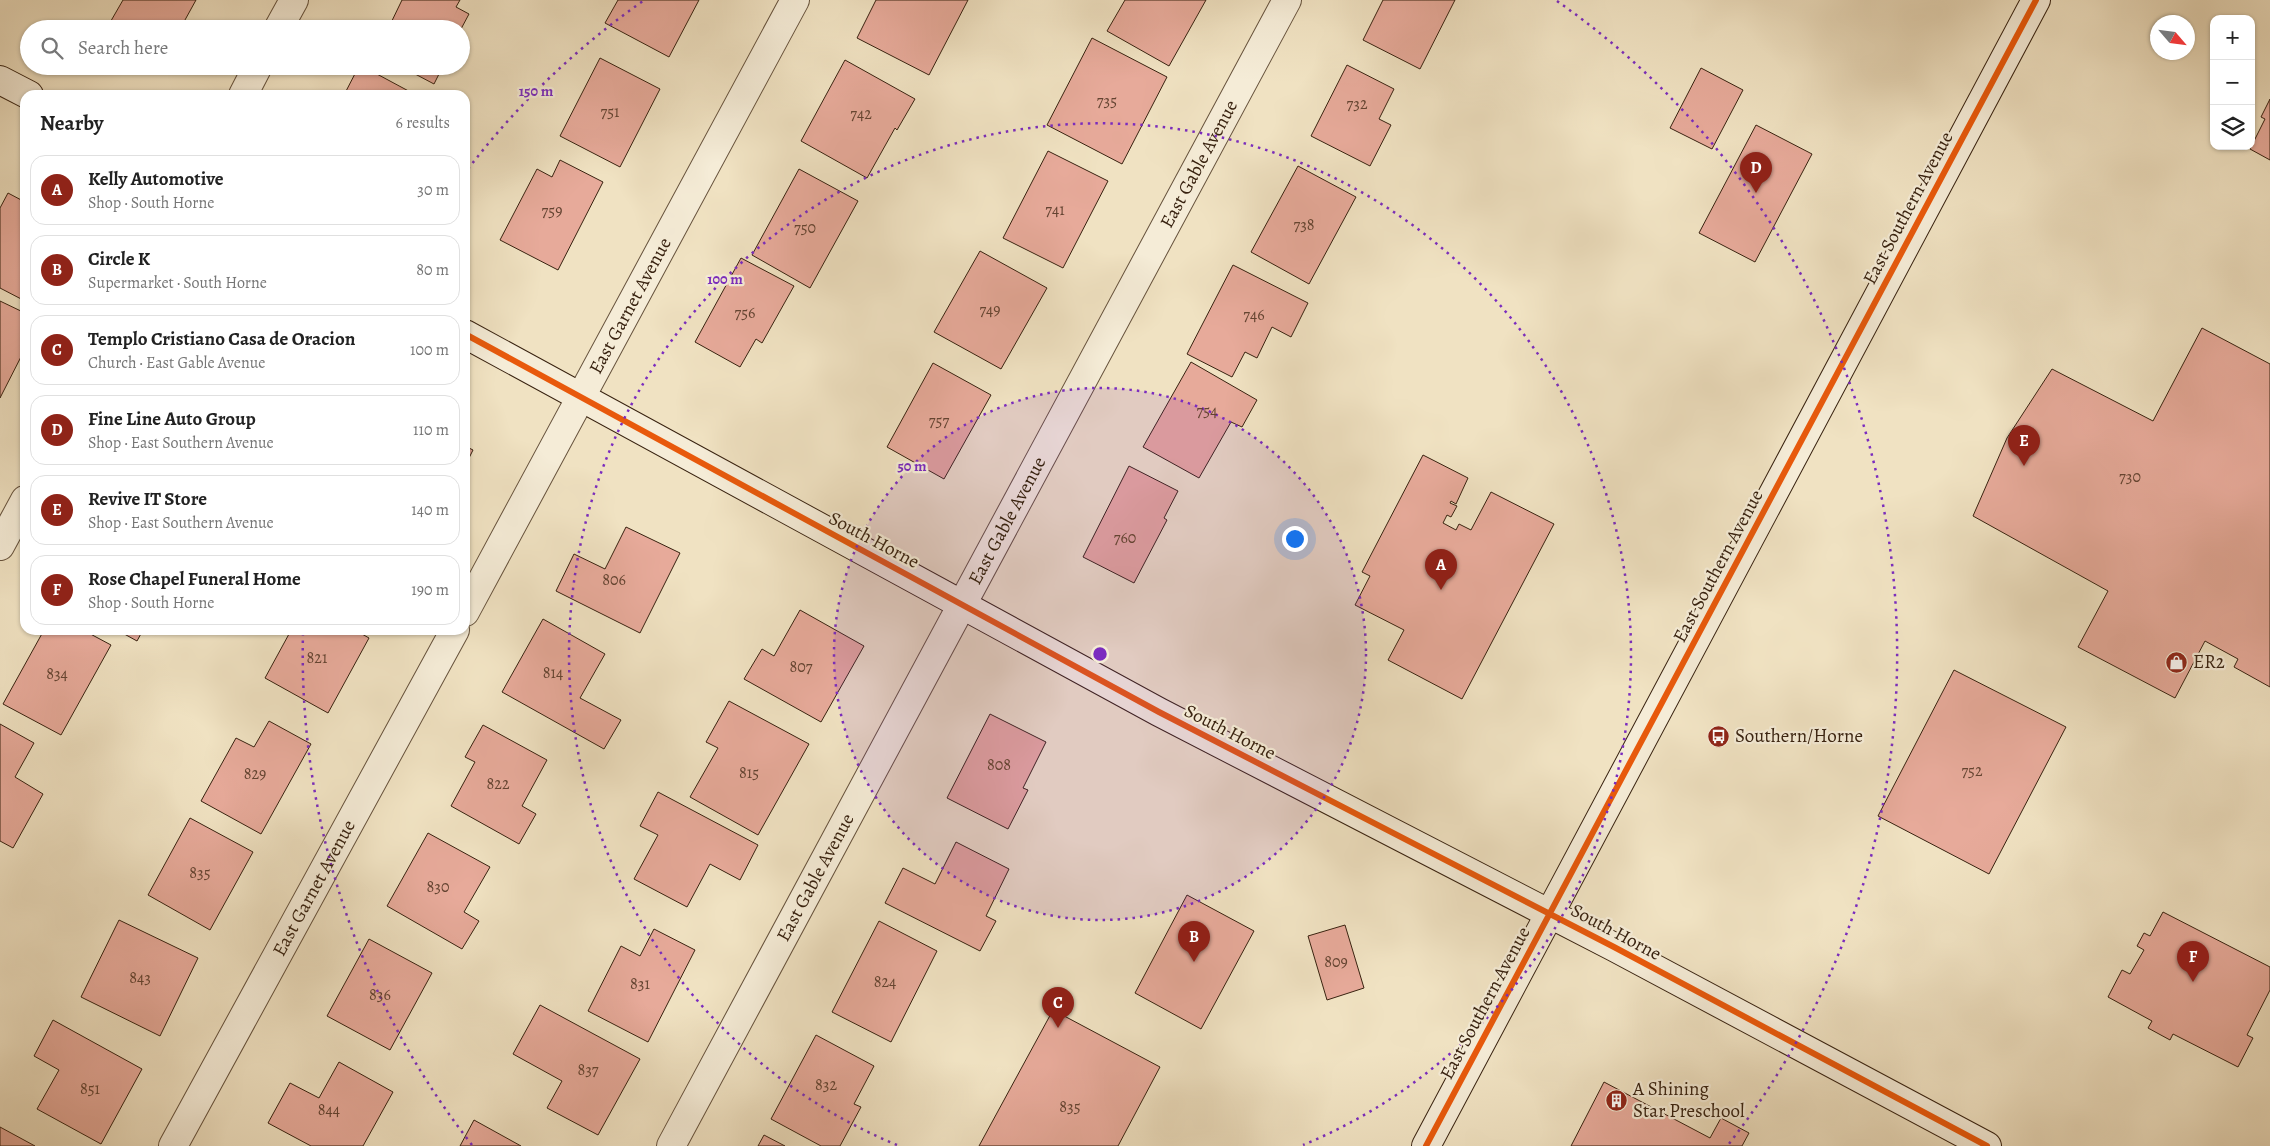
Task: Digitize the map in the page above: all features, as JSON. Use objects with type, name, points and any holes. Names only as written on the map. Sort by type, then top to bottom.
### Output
[{"type":"street","points":[[283,20],[294,0]]},
{"type":"street","name":"East Garnet Avenue","points":[[470,603],[795,0]]},
{"type":"street","name":"East Gable Avenue","points":[[671,1146],[1286,0]]},
{"type":"street","name":"East Southern Avenue","points":[[1426,1146],[2036,0]]},
{"type":"street","points":[[246,90],[253,75]]},
{"type":"street","points":[[0,80],[20,90]]},
{"type":"street","name":"South Horne","points":[[470,337],[1158,712],[1550,914],[1987,1146]]},
{"type":"street","points":[[0,546],[20,509]]},
{"type":"street","name":"East Garnet Avenue","points":[[173,1146],[452,635]]},
{"type":"building","points":[[123,0],[196,0],[185,20],[111,20]]},
{"type":"building","points":[[402,0],[460,0],[456,7],[469,14],[466,20],[392,20]]},
{"type":"building","points":[[618,0],[699,0],[669,57],[605,23]]},
{"type":"building","points":[[876,0],[968,0],[929,75],[857,38]]},
{"type":"building","points":[[1125,0],[1206,0],[1169,66],[1107,31]]},
{"type":"building","points":[[1383,0],[1455,0],[1420,69],[1363,40]]},
{"type":"building","points":[[1092,38],[1167,77],[1122,164],[1047,125]]},
{"type":"building","points":[[600,58],[660,89],[620,167],[560,136]]},
{"type":"building","points":[[845,60],[915,99],[897,130],[895,128],[867,178],[801,141]]},
{"type":"building","points":[[1347,65],[1394,89],[1379,119],[1391,125],[1370,166],[1311,136]]},
{"type":"building","points":[[1701,68],[1743,90],[1712,149],[1670,128]]},
{"type":"building","points":[[354,75],[379,75],[407,90],[347,90]]},
{"type":"building","points":[[417,75],[438,75],[434,84]]},
{"type":"building","points":[[2270,99],[2270,160],[2252,150],[2255,150],[2255,139],[2265,119],[2261,117]]},
{"type":"building","points":[[1756,125],[1812,154],[1755,262],[1699,233]]},
{"type":"building","points":[[1048,151],[1108,181],[1063,268],[1003,238]]},
{"type":"building","points":[[560,160],[603,182],[558,270],[500,240],[537,169],[552,177]]},
{"type":"building","points":[[1298,166],[1356,197],[1309,284],[1251,252]]},
{"type":"building","points":[[799,169],[858,201],[810,288],[752,255]]},
{"type":"building","points":[[8,193],[20,199],[20,298],[0,288],[0,208]]},
{"type":"building","points":[[980,251],[1047,288],[1001,369],[934,332]]},
{"type":"building","points":[[741,258],[794,286],[762,343],[756,339],[740,367],[695,342]]},
{"type":"building","points":[[1233,265],[1308,303],[1291,337],[1272,327],[1257,358],[1245,352],[1232,377],[1187,354]]},
{"type":"building","points":[[0,301],[20,311],[20,359],[0,398]]},
{"type":"building","points":[[2202,328],[2270,364],[2270,687],[2234,667],[2238,659],[2205,641],[2175,698],[2078,647],[2108,591],[1973,516],[2007,438],[2052,369],[2153,421]]},
{"type":"building","points":[[1191,362],[1257,400],[1242,427],[1231,422],[1199,478],[1143,447]]},
{"type":"building","points":[[933,363],[991,395],[944,479],[887,447]]},
{"type":"building","points":[[1423,455],[1468,478],[1456,504],[1451,501],[1450,503],[1457,506],[1451,517],[1447,515],[1443,523],[1456,530],[1459,524],[1471,530],[1491,492],[1554,524],[1462,699],[1388,660],[1404,630],[1355,605],[1370,576],[1362,572]]},
{"type":"building","points":[[1129,466],[1178,491],[1164,518],[1167,520],[1134,583],[1083,557]]},
{"type":"building","points":[[626,527],[680,553],[640,633],[556,591],[574,554],[605,569]]},
{"type":"building","points":[[800,610],[864,646],[821,722],[744,679],[762,649],[774,656]]},
{"type":"building","points":[[543,619],[605,654],[580,698],[621,720],[604,749],[502,692]]},
{"type":"building","points":[[41,635],[92,635],[111,645],[61,735],[3,704]]},
{"type":"building","points":[[126,635],[140,635],[137,641]]},
{"type":"building","points":[[288,635],[364,635],[369,638],[328,713],[265,678]]},
{"type":"building","points":[[1954,670],[2066,727],[1989,874],[1878,816]]},
{"type":"building","points":[[729,701],[809,744],[758,835],[690,797],[718,748],[706,742]]},
{"type":"building","points":[[990,714],[1046,742],[1023,788],[1028,790],[1008,829],[947,798]]},
{"type":"building","points":[[269,721],[311,744],[261,834],[201,801],[236,738],[254,747]]},
{"type":"building","points":[[0,724],[34,743],[15,777],[43,794],[13,848],[0,841]]},
{"type":"building","points":[[483,725],[547,760],[522,806],[536,814],[519,844],[451,806],[475,762],[465,757]]},
{"type":"building","points":[[1719,727],[1728,732],[1720,747],[1711,742]]},
{"type":"building","points":[[658,792],[758,845],[740,880],[710,864],[687,907],[634,879],[658,835],[640,826]]},
{"type":"building","points":[[190,818],[253,852],[210,930],[148,895]]},
{"type":"building","points":[[428,833],[490,867],[464,912],[479,921],[462,949],[387,906]]},
{"type":"building","points":[[956,842],[1009,869],[986,916],[996,921],[980,951],[885,903],[903,868],[935,884]]},
{"type":"building","points":[[1187,895],[1254,931],[1201,1029],[1135,993]]},
{"type":"building","points":[[2163,912],[2270,967],[2270,990],[2247,1035],[2253,1038],[2238,1067],[2173,1034],[2170,1040],[2148,1028],[2152,1021],[2108,997],[2122,970],[2130,974],[2144,950],[2137,946],[2144,933],[2150,936]]},
{"type":"building","points":[[119,920],[198,958],[160,1036],[81,997]]},
{"type":"building","points":[[879,921],[937,951],[891,1042],[832,1012]]},
{"type":"building","points":[[1345,925],[1364,988],[1327,1000],[1308,936]]},
{"type":"building","points":[[654,929],[695,950],[648,1042],[588,1011],[621,946],[640,956]]},
{"type":"building","points":[[369,939],[432,973],[390,1050],[327,1016]]},
{"type":"building","points":[[540,1005],[640,1059],[598,1135],[547,1108],[562,1081],[513,1054]]},
{"type":"building","points":[[1053,1010],[1160,1067],[1118,1146],[979,1146]]},
{"type":"building","points":[[53,1020],[142,1069],[101,1144],[37,1109],[59,1070],[34,1056]]},
{"type":"building","points":[[816,1035],[874,1066],[854,1104],[861,1107],[840,1146],[821,1146],[771,1119]]},
{"type":"building","points":[[339,1062],[393,1092],[363,1146],[311,1146],[268,1123],[290,1083],[319,1098]]},
{"type":"building","name":"A Shining Star Preschool","points":[[1604,1082],[1710,1138],[1721,1118],[1749,1133],[1742,1146],[1571,1146]]},
{"type":"building","points":[[474,1120],[521,1146],[460,1146]]},
{"type":"building","points":[[0,1127],[35,1146],[0,1146]]},
{"type":"building","points":[[764,1135],[785,1146],[758,1146]]},
{"type":"cycle path","points":[[1426,1146],[2036,0]]},
{"type":"cycle path","points":[[470,337],[1159,712],[1614,947],[1987,1146]]},
{"type":"place","name":"Fine Line Auto Group","points":[[1756,193]]},
{"type":"place","name":"Revive IT Store","points":[[2024,466]]},
{"type":"place","name":"Kelly Automotive","points":[[1441,590]]},
{"type":"place","name":"ER2","points":[[2177,662]]},
{"type":"place","name":"Southern/Horne","points":[[1719,736]]},
{"type":"place","name":"Circle K","points":[[1194,962]]},
{"type":"place","name":"Rose Chapel Funeral Home","points":[[2193,982]]},
{"type":"place","name":"Templo Cristiano Casa de Oracion","points":[[1058,1028]]},
{"type":"place","name":"A Shining Star Preschool","points":[[1617,1100]]}]
